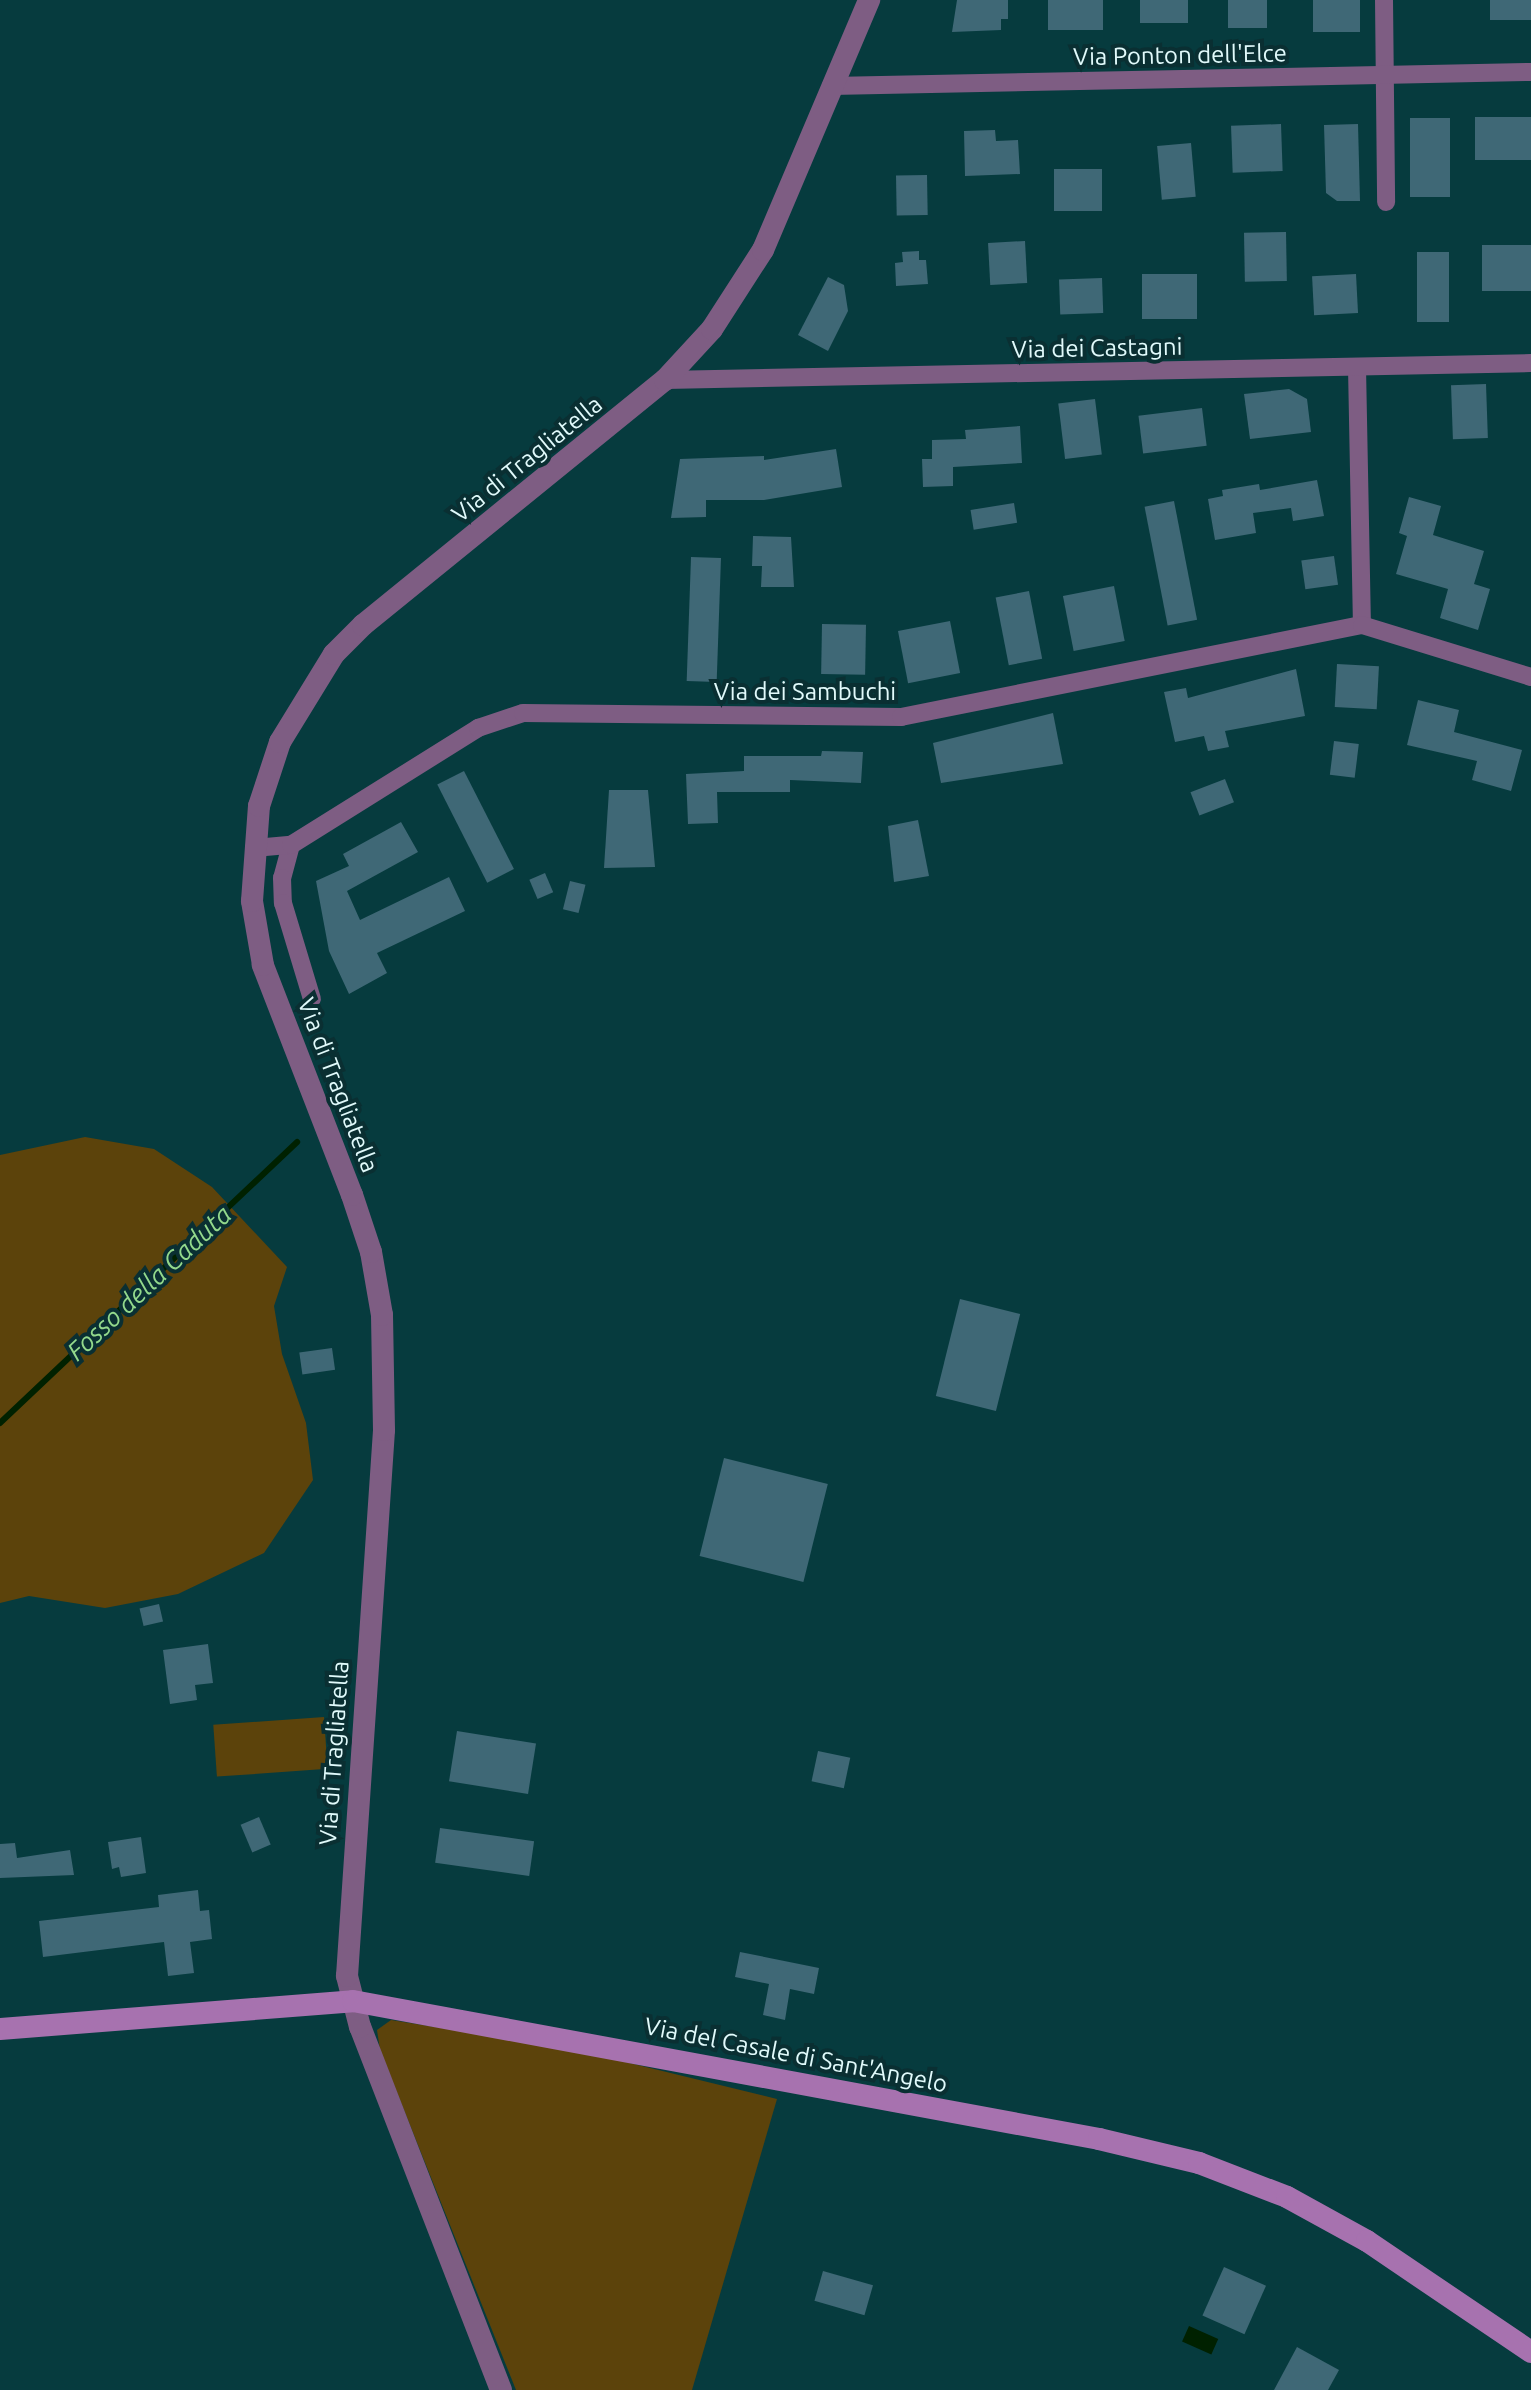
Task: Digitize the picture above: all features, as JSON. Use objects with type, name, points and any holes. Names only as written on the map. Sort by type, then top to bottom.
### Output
[{"type":"main road","name":"Via del Casale di Sant'Angelo","points":[[0,2029],[353,2001],[769,2075],[1199,2163],[1326,2218],[1531,2352]]},
{"type":"street","name":"Via di Tragliatella","points":[[501,2390],[353,2001],[347,1976],[357,1781],[386,1373],[371,1252],[263,965],[252,901],[254,848],[265,775],[280,742],[334,654],[363,625],[665,380],[744,285],[869,0]]},
{"type":"street","points":[[1384,0],[1386,202]]},
{"type":"street","name":"Via Ponton dell'Elce","points":[[831,86],[1531,72]]},
{"type":"street","name":"Via dei Castagni","points":[[665,380],[1531,363]]},
{"type":"street","points":[[1357,367],[1362,625]]},
{"type":"street","name":"Via dei Sambuchi","points":[[254,848],[291,845],[478,728],[506,716],[543,712],[901,717],[1362,625],[1531,677]]},
{"type":"street","points":[[291,845],[282,878],[283,903],[312,999]]},
{"type":"shaded area","points":[[85,1137],[154,1149],[212,1187],[287,1267],[274,1306],[282,1354],[306,1423],[313,1480],[264,1553],[178,1594],[105,1608],[29,1596],[0,1603],[0,1155]]},
{"type":"shaded area","points":[[324,1717],[328,1769],[217,1777],[213,1725]]},
{"type":"shaded area","points":[[391,2020],[568,2048],[777,2099],[692,2390],[516,2390],[380,2050],[377,2030]]},
{"type":"shaded area","points":[[1189,2326],[1218,2339],[1211,2355],[1182,2342]]},
{"type":"building","points":[[957,0],[1008,0],[1008,19],[1001,19],[1001,30],[952,32]]},
{"type":"building","points":[[1048,0],[1103,0],[1103,30],[1048,30]]},
{"type":"building","points":[[1140,0],[1188,0],[1188,23],[1140,23]]},
{"type":"building","points":[[1228,0],[1267,0],[1267,28],[1228,28]]},
{"type":"building","points":[[1313,0],[1360,0],[1360,32],[1313,32]]},
{"type":"building","points":[[1490,0],[1531,0],[1531,20],[1490,20]]},
{"type":"building","points":[[1475,117],[1531,117],[1531,160],[1475,160]]},
{"type":"building","points":[[1410,118],[1450,118],[1450,197],[1410,197]]},
{"type":"building","points":[[1281,124],[1283,171],[1233,173],[1231,126]]},
{"type":"building","points":[[1358,124],[1360,201],[1337,201],[1326,193],[1324,125]]},
{"type":"building","points":[[995,130],[996,141],[1018,140],[1020,174],[965,176],[964,131]]},
{"type":"building","points":[[1191,143],[1196,197],[1162,200],[1157,146]]},
{"type":"building","points":[[1054,169],[1102,169],[1102,211],[1054,211]]},
{"type":"building","points":[[927,175],[928,215],[897,216],[896,176]]},
{"type":"building","points":[[1286,232],[1287,281],[1245,282],[1244,233]]},
{"type":"building","points":[[1025,241],[1027,283],[990,285],[988,243]]},
{"type":"building","points":[[1482,245],[1531,245],[1531,291],[1482,291]]},
{"type":"building","points":[[919,251],[919,260],[926,260],[928,284],[896,286],[895,263],[903,262],[902,252]]},
{"type":"building","points":[[1417,252],[1449,252],[1449,322],[1417,322]]},
{"type":"building","points":[[1142,274],[1197,274],[1197,319],[1142,319]]},
{"type":"building","points":[[1356,274],[1358,313],[1314,315],[1312,276]]},
{"type":"building","points":[[828,277],[844,285],[848,311],[828,351],[798,335]]},
{"type":"building","points":[[1102,278],[1103,313],[1060,314],[1059,280]]},
{"type":"building","points":[[1486,384],[1488,438],[1453,439],[1451,385]]},
{"type":"building","points":[[1289,389],[1307,399],[1311,432],[1250,439],[1244,394]]},
{"type":"building","points":[[1095,399],[1102,455],[1065,459],[1058,404]]},
{"type":"building","points":[[1202,408],[1207,446],[1143,454],[1138,416]]},
{"type":"building","points":[[1020,426],[1022,463],[953,467],[953,486],[923,487],[922,459],[932,459],[932,440],[966,439],[965,430]]},
{"type":"building","points":[[836,449],[842,487],[764,500],[706,500],[706,517],[671,518],[680,459],[764,456],[764,460]]},
{"type":"building","points":[[1317,480],[1324,516],[1293,521],[1291,508],[1253,513],[1256,533],[1215,540],[1208,499],[1223,496],[1222,490],[1259,484],[1260,490]]},
{"type":"building","points":[[1409,497],[1441,506],[1433,535],[1484,551],[1474,584],[1490,589],[1478,630],[1440,618],[1448,589],[1396,574],[1407,536],[1399,533]]},
{"type":"building","points":[[1174,501],[1197,620],[1168,626],[1145,507]]},
{"type":"building","points":[[1014,503],[1017,523],[974,530],[971,510]]},
{"type":"building","points":[[753,536],[791,537],[794,587],[761,587],[762,566],[752,566]]},
{"type":"building","points":[[1334,556],[1338,585],[1305,589],[1301,561]]},
{"type":"building","points":[[691,557],[721,558],[717,682],[687,681]]},
{"type":"building","points":[[1114,586],[1125,641],[1074,651],[1063,596]]},
{"type":"building","points":[[1029,591],[1042,659],[1009,665],[996,597]]},
{"type":"building","points":[[950,621],[960,673],[908,683],[898,631]]},
{"type":"building","points":[[822,624],[866,625],[865,675],[821,674]]},
{"type":"building","points":[[1337,664],[1379,666],[1377,709],[1335,707]]},
{"type":"building","points":[[1296,669],[1305,716],[1225,731],[1229,747],[1208,751],[1204,736],[1175,742],[1164,692],[1186,688],[1188,698]]},
{"type":"building","points":[[1418,700],[1459,710],[1454,732],[1522,750],[1511,791],[1472,780],[1477,761],[1407,745]]},
{"type":"building","points":[[1053,713],[1063,764],[941,783],[933,743]]},
{"type":"building","points":[[1334,741],[1359,744],[1355,778],[1330,775]]},
{"type":"building","points":[[822,751],[863,752],[861,783],[790,780],[790,792],[717,792],[718,823],[688,824],[686,774],[744,771],[744,756],[821,756]]},
{"type":"building","points":[[464,771],[514,869],[487,883],[437,785]]},
{"type":"building","points":[[1225,779],[1234,802],[1199,816],[1190,792]]},
{"type":"building","points":[[609,790],[648,790],[655,867],[604,868]]},
{"type":"building","points":[[918,820],[929,876],[894,882],[888,826]]},
{"type":"building","points":[[401,822],[418,852],[347,891],[360,920],[449,877],[465,911],[377,953],[387,973],[349,994],[329,951],[316,881],[349,866],[343,854]]},
{"type":"building","points":[[545,873],[553,892],[538,899],[529,880]]},
{"type":"building","points":[[570,881],[586,885],[579,913],[563,909]]},
{"type":"building","points":[[960,1299],[1020,1314],[996,1411],[936,1396]]},
{"type":"building","points":[[332,1348],[335,1370],[302,1374],[299,1353]]},
{"type":"building","points":[[724,1458],[828,1484],[803,1582],[700,1556]]},
{"type":"building","points":[[159,1604],[163,1622],[144,1626],[140,1608]]},
{"type":"building","points":[[208,1644],[213,1683],[195,1685],[197,1700],[170,1704],[163,1650]]},
{"type":"building","points":[[457,1731],[536,1744],[528,1794],[449,1781]]},
{"type":"building","points":[[818,1751],[850,1758],[844,1788],[812,1781]]},
{"type":"building","points":[[259,1817],[271,1845],[252,1852],[241,1825]]},
{"type":"building","points":[[440,1828],[534,1841],[529,1876],[435,1863]]},
{"type":"building","points":[[141,1837],[146,1873],[121,1877],[119,1867],[112,1869],[108,1842]]},
{"type":"building","points":[[15,1843],[17,1858],[70,1850],[74,1875],[0,1878],[0,1844]]},
{"type":"building","points":[[198,1890],[200,1911],[209,1910],[212,1939],[190,1942],[194,1973],[168,1976],[164,1942],[43,1957],[39,1921],[159,1907],[158,1895]]},
{"type":"building","points":[[740,1952],[819,1968],[814,1994],[790,1989],[785,2020],[763,2015],[769,1984],[735,1977]]},
{"type":"building","points":[[1224,2267],[1266,2286],[1244,2334],[1202,2315]]},
{"type":"building","points":[[823,2271],[873,2285],[864,2315],[814,2301]]},
{"type":"building","points":[[1297,2347],[1339,2370],[1328,2390],[1274,2390]]},
{"type":"waterway","name":"Fosso della Caduta","points":[[0,1423],[297,1142]]}]
